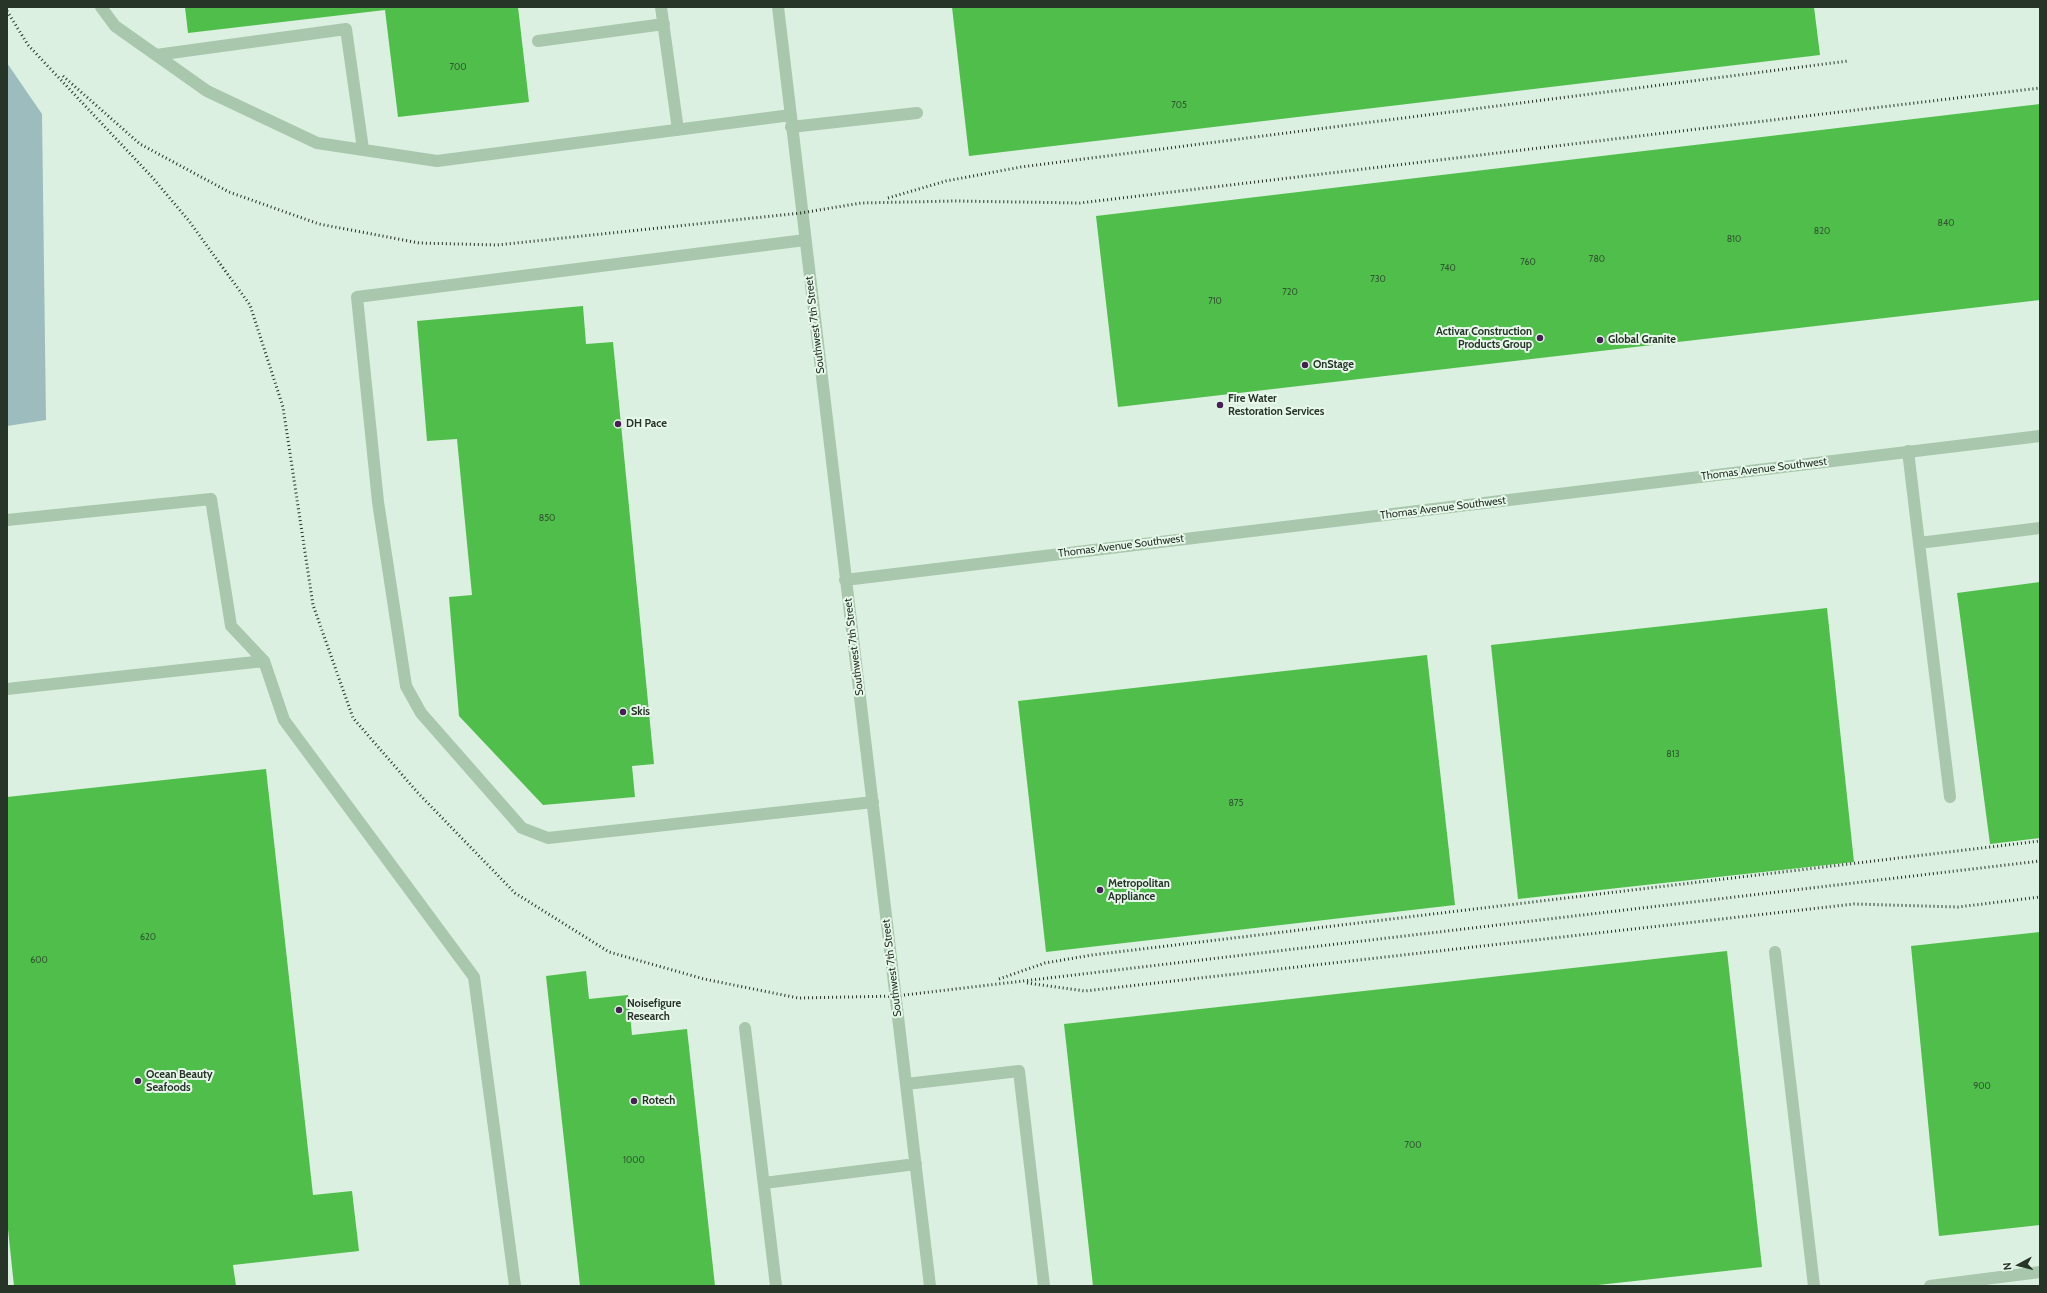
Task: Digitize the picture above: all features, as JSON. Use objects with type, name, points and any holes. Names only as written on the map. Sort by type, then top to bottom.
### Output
[{"type":"street","points":[[100,7],[115,26],[207,91],[317,142],[437,161],[678,130],[918,112]]},
{"type":"street","points":[[661,7],[678,130]]},
{"type":"street","name":"Southwest 7th Street","points":[[778,7],[930,1286]]},
{"type":"street","points":[[538,40],[664,24]]},
{"type":"street","points":[[156,55],[346,29],[363,150]]},
{"type":"street","points":[[805,240],[357,297],[378,502],[406,686],[421,713],[522,828],[548,838],[873,802]]},
{"type":"street","name":"Thomas Avenue Southwest","points":[[845,580],[2040,436]]},
{"type":"street","points":[[1908,451],[1950,797]]},
{"type":"street","points":[[7,520],[211,499],[231,626],[264,662],[284,720],[474,977],[515,1286]]},
{"type":"street","points":[[1919,543],[2040,528]]},
{"type":"street","points":[[7,689],[264,662]]},
{"type":"street","points":[[1775,952],[1814,1286]]},
{"type":"street","points":[[745,1028],[776,1286]]},
{"type":"street","points":[[906,1084],[1019,1071],[1044,1286]]},
{"type":"street","points":[[764,1183],[916,1164]]},
{"type":"street","points":[[1930,1286],[2040,1272]]},
{"type":"shaded area","points":[[7,63],[42,114],[46,420],[7,426]]},
{"type":"building","points":[[185,7],[518,7],[529,102],[398,117],[385,10],[188,33]]},
{"type":"building","points":[[952,7],[1814,7],[1820,55],[969,156]]},
{"type":"building","points":[[2040,104],[2040,300],[1118,407],[1096,216]]},
{"type":"building","points":[[583,306],[586,344],[613,342],[654,764],[632,766],[635,797],[543,805],[459,716],[449,597],[472,595],[457,439],[427,441],[417,321]]},
{"type":"building","points":[[2040,582],[2040,838],[1990,844],[1957,593]]},
{"type":"building","points":[[1827,608],[1854,862],[1518,899],[1491,645]]},
{"type":"building","points":[[1427,655],[1455,905],[1046,952],[1018,701]]},
{"type":"building","points":[[266,769],[313,1195],[352,1191],[359,1251],[233,1265],[236,1286],[14,1286],[7,1220],[7,797]]},
{"type":"building","points":[[2040,932],[2040,1225],[1939,1236],[1911,946]]},
{"type":"building","points":[[1727,951],[1762,1267],[1589,1286],[1093,1286],[1064,1024]]},
{"type":"building","points":[[586,971],[589,999],[628,995],[632,1035],[687,1029],[715,1286],[580,1286],[546,976]]},
{"type":"railway","points":[[7,11],[28,45],[152,177],[189,221],[250,305],[283,407],[313,605],[353,718],[418,793],[515,893],[609,952],[704,979],[798,998],[896,996],[2040,861]]},
{"type":"railway","points":[[888,198],[946,181],[1021,167],[1848,61]]},
{"type":"railway","points":[[63,76],[140,144],[229,192],[319,224],[419,243],[497,245],[801,213],[861,203],[956,201],[1080,203],[2040,88]]},
{"type":"railway","points":[[999,979],[1045,963],[1092,955],[2040,841]]},
{"type":"railway","points":[[1027,983],[1085,991],[1854,904],[1958,907],[2040,897]]},
{"type":"place","name":"Activar Construction Products Group","points":[[1540,338]]},
{"type":"place","name":"Global Granite","points":[[1600,340]]},
{"type":"place","name":"OnStage","points":[[1305,365]]},
{"type":"place","name":"Fire Water Restoration Services","points":[[1220,405]]},
{"type":"place","name":"DH Pace","points":[[618,424]]},
{"type":"place","name":"Skis","points":[[623,712]]},
{"type":"place","name":"Metropolitan Appliance","points":[[1100,890]]},
{"type":"place","name":"Noisefigure Research","points":[[619,1010]]},
{"type":"place","name":"Ocean Beauty Seafoods","points":[[138,1081]]},
{"type":"place","name":"Rotech","points":[[634,1101]]}]
